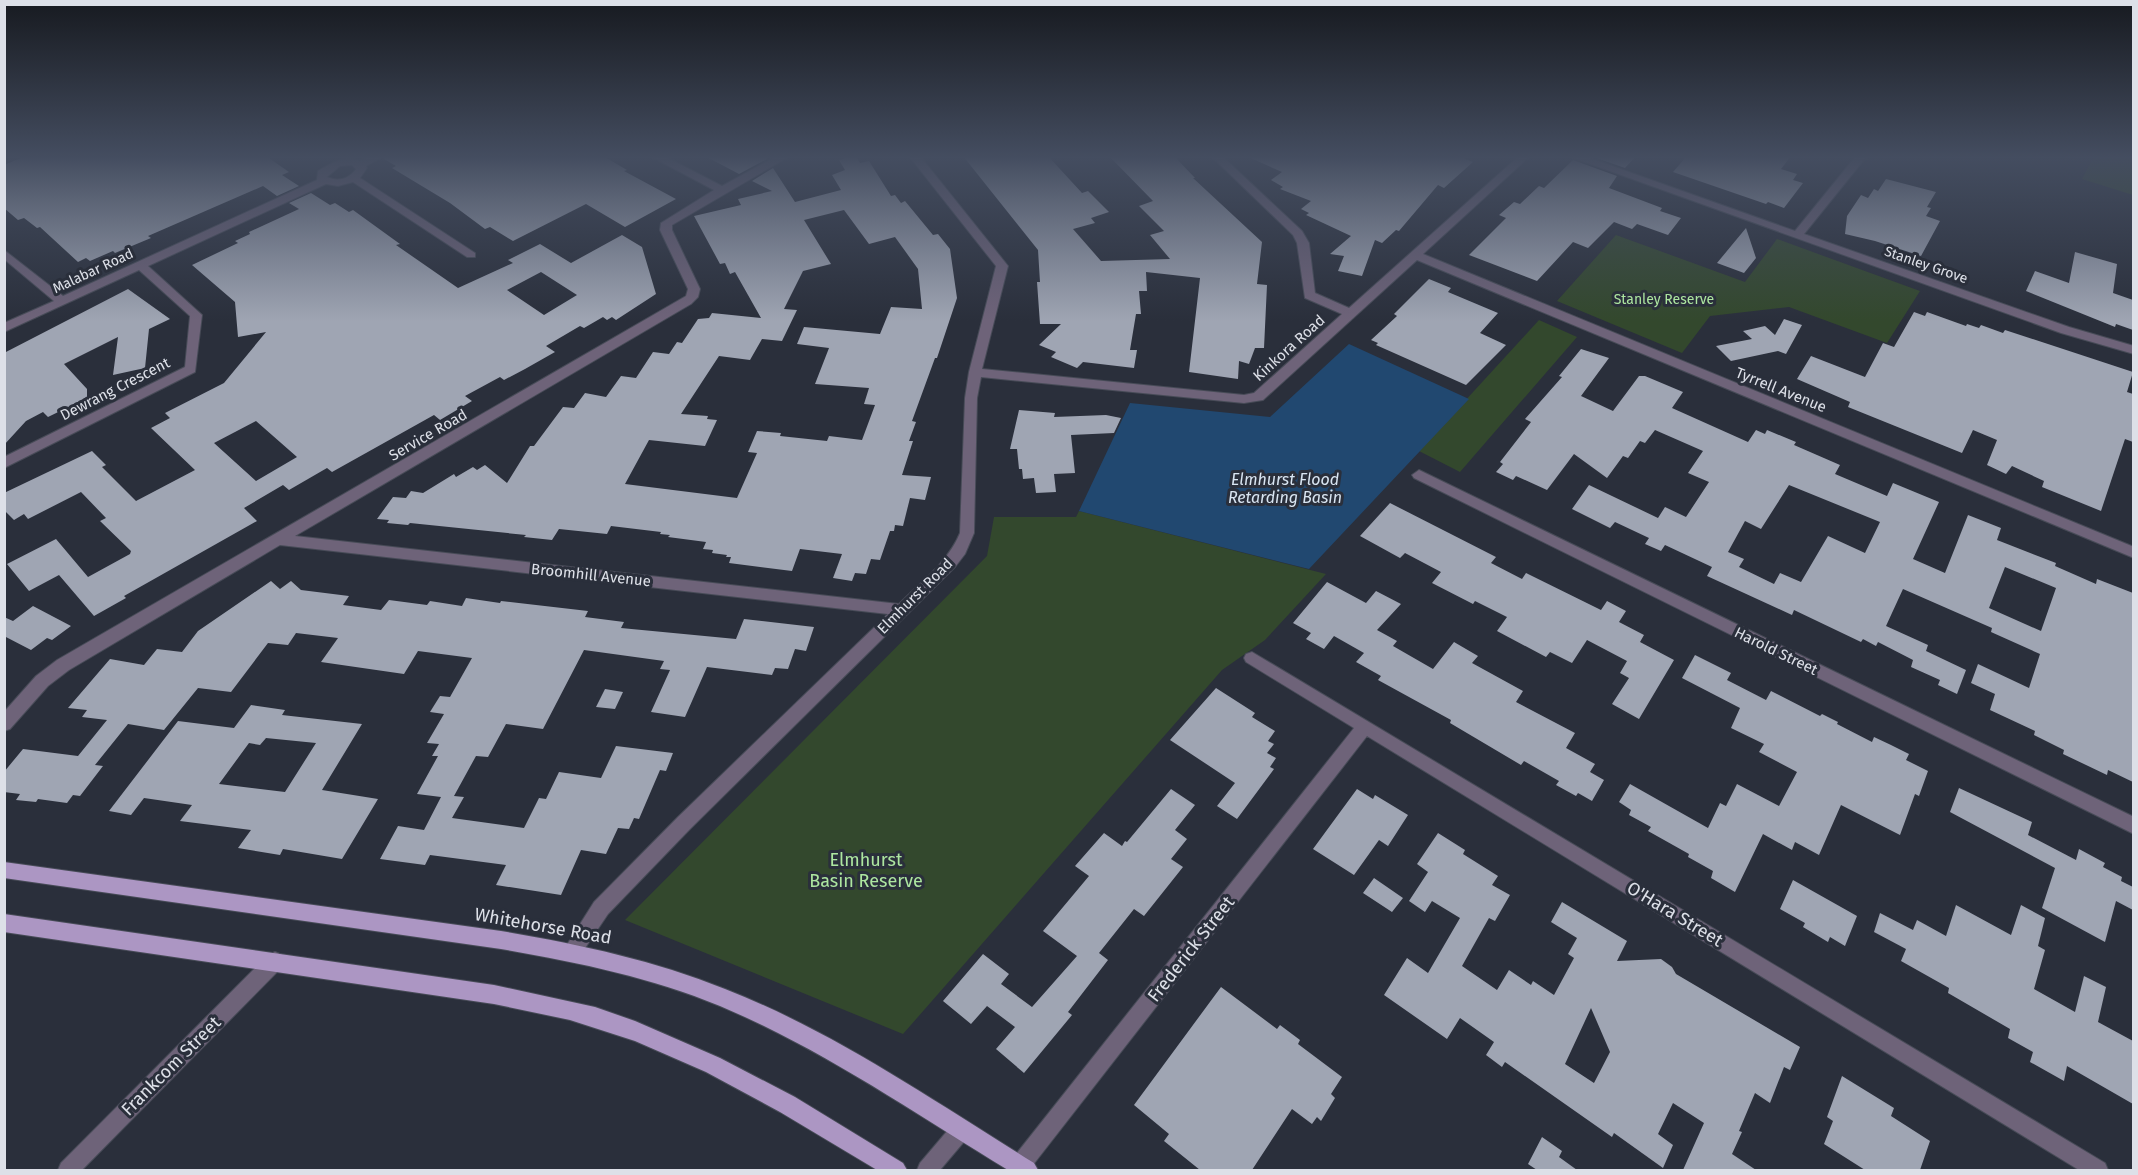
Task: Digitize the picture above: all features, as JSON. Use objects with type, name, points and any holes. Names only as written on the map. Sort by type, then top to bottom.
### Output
[{"type":"main road","name":"Whitehorse Road","points":[[4,870],[272,906],[572,951],[680,981],[736,1003],[848,1062],[1021,1169]]},
{"type":"main road","points":[[4,923],[275,961],[496,996],[595,1017],[733,1074],[825,1125],[896,1170]]},
{"type":"street","name":"Malabar Road","points":[[4,328],[260,211]]},
{"type":"street","points":[[403,211],[471,255]]},
{"type":"street","name":"Service Road","points":[[4,724],[42,681],[63,665],[281,540],[692,297],[694,289],[666,230],[667,223],[687,211]]},
{"type":"street","name":"Elmhurst Road","points":[[572,951],[601,908],[684,823],[950,563],[960,550],[967,533],[971,398],[975,372],[1002,266],[958,211]]},
{"type":"street","points":[[1274,211],[1298,233],[1303,243],[1309,295],[1352,314]]},
{"type":"street","name":"Kinkora Road","points":[[975,372],[1244,399],[1258,397],[1466,211]]},
{"type":"street","name":"Stanley Grove","points":[[1728,211],[2065,330],[2133,350]]},
{"type":"street","points":[[1797,235],[1817,211]]},
{"type":"street","points":[[4,253],[63,302]]},
{"type":"street","name":"Tyrrell Avenue","points":[[1417,256],[2133,553]]},
{"type":"street","name":"Dewrang Crescent","points":[[4,464],[191,369],[196,315],[141,266]]},
{"type":"street","name":"Harold Street","points":[[1419,475],[2133,826]]},
{"type":"street","name":"Broomhill Avenue","points":[[281,540],[901,610]]},
{"type":"street","name":"O'Hara Street","points":[[1252,658],[2098,1170]]},
{"type":"street","name":"Frederick Street","points":[[1021,1169],[1365,726]]},
{"type":"street","name":"Frankcom Street","points":[[68,1170],[275,961]]},
{"type":"street","points":[[927,1170],[961,1130]]},
{"type":"green space","name":"Stanley Reserve","points":[[1616,235],[1745,282],[1777,239],[1920,291],[1887,343],[1789,307],[1710,316],[1682,353],[1557,301]]},
{"type":"green space","points":[[1539,320],[1577,337],[1460,472],[1419,451]]},
{"type":"green space","name":"Elmhurst Basin Reserve","points":[[1079,511],[1326,574],[1265,640],[1222,670],[903,1034],[625,920],[987,556],[994,517],[1076,517]]},
{"type":"water","name":"Elmhurst Flood Retarding Basin","points":[[1349,344],[1469,399],[1309,569],[1079,511],[1130,403],[1270,417]]},
{"type":"building","points":[[7,211],[206,211],[115,253],[113,251],[90,261],[86,258],[78,262],[40,227],[37,228],[24,218],[18,220]]},
{"type":"building","points":[[295,211],[354,211],[400,244],[396,245],[458,288],[513,263],[508,260],[540,244],[571,263],[622,235],[642,247],[656,294],[616,320],[612,317],[607,320],[603,317],[584,328],[580,326],[546,346],[555,352],[504,380],[500,377],[465,396],[472,401],[440,420],[434,415],[332,472],[327,468],[289,490],[283,485],[244,508],[257,521],[124,596],[126,598],[94,616],[59,575],[29,591],[7,564],[56,539],[88,577],[130,554],[131,551],[100,521],[106,518],[81,492],[28,519],[24,514],[14,520],[4,510],[4,493],[92,451],[106,465],[102,467],[136,501],[195,470],[151,428],[170,418],[165,413],[224,383],[266,332],[238,337],[235,302],[192,265],[238,243],[235,241],[250,234],[249,232]],"holes":[[[541,272],[577,295],[544,315],[507,290]],[[256,421],[297,457],[256,481],[214,443]]]},
{"type":"building","points":[[461,211],[573,211],[513,241],[490,227],[485,229]]},
{"type":"building","points":[[598,211],[654,211],[625,227]]},
{"type":"building","points":[[716,211],[841,211],[804,220],[831,264],[803,271],[784,309],[797,310],[782,341],[762,339],[750,360],[719,356],[681,414],[708,416],[707,419],[717,420],[705,446],[649,440],[625,484],[737,498],[757,453],[748,452],[757,431],[827,441],[829,436],[862,440],[875,405],[864,404],[869,388],[815,384],[829,348],[797,344],[804,327],[880,334],[891,307],[922,309],[918,269],[895,237],[869,244],[845,211],[913,211],[933,235],[938,234],[950,249],[957,298],[937,358],[935,358],[912,421],[916,422],[909,441],[913,441],[902,475],[931,477],[925,500],[910,498],[903,526],[895,525],[894,531],[890,531],[880,560],[871,559],[866,574],[855,573],[852,581],[833,578],[842,554],[800,549],[792,571],[729,563],[731,557],[703,549],[706,542],[668,537],[670,535],[660,534],[661,532],[611,526],[607,534],[559,529],[552,540],[524,537],[526,535],[410,523],[408,525],[387,523],[389,520],[377,519],[393,497],[406,498],[411,491],[423,493],[454,474],[456,477],[473,467],[477,470],[485,465],[507,483],[530,446],[534,446],[563,407],[574,408],[585,393],[606,397],[621,376],[636,378],[653,352],[669,354],[677,342],[682,343],[698,319],[709,318],[712,313],[761,318],[735,272],[730,274],[725,263],[720,264],[694,216]]},
{"type":"building","points":[[1007,211],[1108,211],[1091,218],[1095,223],[1073,229],[1101,261],[1170,259],[1150,235],[1164,231],[1144,211],[1228,211],[1262,242],[1257,284],[1267,285],[1264,348],[1255,348],[1249,364],[1239,361],[1238,379],[1189,372],[1200,278],[1146,272],[1147,291],[1139,291],[1141,314],[1136,314],[1130,350],[1137,350],[1134,368],[1083,362],[1077,368],[1051,357],[1056,352],[1039,345],[1061,324],[1040,324],[1037,282],[1040,282],[1038,250]]},
{"type":"building","points":[[1305,211],[1416,211],[1399,231],[1396,230],[1382,243],[1375,240],[1362,276],[1338,271],[1344,256],[1330,254],[1351,236],[1306,215],[1309,213]]},
{"type":"building","points":[[1504,211],[1660,211],[1681,218],[1668,235],[1637,224],[1632,229],[1614,222],[1588,248],[1573,242],[1537,281],[1469,255],[1506,218],[1499,215]]},
{"type":"building","points":[[1850,211],[1929,211],[1926,216],[1940,221],[1921,256],[1845,234],[1847,216]]},
{"type":"building","points":[[1746,228],[1756,258],[1744,273],[1717,263]]},
{"type":"building","points":[[2075,252],[2117,264],[2113,293],[2133,300],[2133,330],[2116,324],[2115,327],[2026,291],[2035,271],[2069,283]]},
{"type":"building","points":[[1429,279],[1451,288],[1448,292],[1498,313],[1480,333],[1506,345],[1466,385],[1376,345],[1378,343],[1371,340],[1397,316],[1394,314]]},
{"type":"building","points":[[128,289],[170,319],[149,329],[145,368],[113,375],[118,337],[64,364],[87,389],[87,398],[48,417],[43,412],[26,421],[4,445],[4,353]]},
{"type":"building","points":[[1914,312],[1925,316],[1927,312],[1966,326],[1967,324],[1979,328],[1981,325],[2003,333],[2005,330],[2133,372],[2127,392],[2133,394],[2133,442],[2125,439],[2101,511],[2042,487],[2044,481],[2012,466],[2006,474],[1987,465],[1997,440],[1973,430],[1962,453],[1848,407],[1850,402],[1797,379],[1811,356],[1865,377],[1883,343],[1894,347]]},
{"type":"building","points":[[1784,319],[1802,325],[1786,354],[1778,351],[1731,361],[1716,346],[1752,339],[1743,331],[1765,326],[1775,335]]},
{"type":"building","points":[[1581,349],[1609,358],[1581,396],[1613,411],[1639,376],[1645,376],[1683,392],[1672,408],[1748,442],[1756,430],[1765,434],[1767,430],[1796,442],[1794,445],[1840,465],[1835,474],[1887,496],[1893,483],[1939,502],[1913,559],[1945,573],[1968,515],[2001,528],[1997,540],[2056,563],[2055,566],[2096,584],[2097,579],[2133,593],[2133,782],[2108,770],[2107,775],[2063,754],[2064,750],[2034,735],[2035,731],[1990,710],[1995,694],[1971,683],[1978,664],[2029,688],[2040,654],[1991,632],[1992,628],[1903,589],[1886,626],[1928,645],[1926,651],[1966,670],[1957,694],[1938,685],[1940,680],[1911,667],[1913,660],[1878,642],[1876,646],[1863,639],[1861,642],[1794,610],[1792,615],[1707,576],[1712,567],[1665,545],[1661,551],[1645,544],[1649,538],[1615,522],[1610,528],[1572,509],[1589,485],[1658,518],[1665,507],[1686,517],[1709,482],[1688,473],[1703,451],[1655,430],[1645,443],[1640,441],[1628,458],[1623,456],[1607,478],[1574,454],[1547,490],[1516,476],[1513,480],[1496,472],[1503,464],[1500,462],[1531,422],[1525,419],[1562,377],[1559,376]],"holes":[[[1789,485],[1880,522],[1865,553],[1828,536],[1801,582],[1780,573],[1774,584],[1739,567],[1744,559],[1728,552],[1745,521],[1761,529]],[[2005,567],[2056,588],[2041,631],[1989,608]]]},
{"type":"building","points":[[1019,410],[1055,413],[1054,417],[1106,415],[1121,418],[1114,433],[1071,435],[1075,473],[1054,474],[1056,492],[1036,493],[1034,478],[1023,479],[1022,469],[1019,469],[1017,449],[1010,449]]},
{"type":"building","points":[[1390,503],[1496,557],[1491,563],[1522,579],[1526,573],[1601,610],[1607,601],[1626,611],[1619,622],[1644,635],[1640,642],[1674,660],[1639,719],[1612,704],[1629,678],[1620,673],[1627,661],[1587,640],[1572,663],[1550,652],[1546,657],[1497,631],[1507,617],[1475,601],[1473,604],[1432,583],[1441,572],[1405,553],[1400,558],[1360,536]]},
{"type":"building","points":[[271,581],[280,589],[291,581],[301,590],[349,596],[343,605],[381,610],[389,600],[427,605],[430,601],[462,606],[466,598],[588,611],[585,617],[624,622],[621,628],[736,639],[744,619],[814,627],[806,651],[795,649],[788,669],[775,668],[772,675],[707,667],[685,717],[651,712],[670,670],[660,669],[664,661],[584,650],[543,729],[506,724],[488,757],[476,756],[454,796],[464,797],[452,818],[524,828],[539,798],[546,799],[559,772],[601,778],[616,746],[673,753],[666,771],[660,770],[639,819],[634,818],[629,829],[618,828],[606,854],[581,850],[561,895],[496,885],[506,865],[430,855],[425,865],[380,859],[398,826],[424,830],[441,797],[417,794],[438,756],[432,756],[439,744],[427,743],[444,714],[430,712],[440,696],[450,697],[472,658],[418,651],[404,674],[321,662],[338,638],[296,633],[288,645],[268,643],[231,692],[198,688],[164,730],[128,724],[95,765],[103,766],[80,796],[73,795],[67,803],[38,799],[36,802],[16,800],[20,794],[4,792],[4,772],[23,749],[78,756],[107,720],[82,717],[87,710],[68,708],[110,659],[144,665],[157,649],[182,652],[198,631]]},
{"type":"building","points":[[1327,582],[1366,603],[1376,591],[1401,604],[1377,630],[1397,641],[1393,646],[1433,669],[1454,642],[1478,656],[1472,663],[1523,691],[1516,702],[1575,733],[1566,748],[1595,764],[1590,772],[1604,780],[1592,801],[1578,793],[1576,796],[1556,785],[1559,781],[1524,761],[1521,765],[1450,723],[1451,720],[1378,680],[1381,676],[1356,662],[1364,653],[1334,636],[1324,649],[1306,639],[1311,633],[1293,623]]},
{"type":"building","points":[[33,606],[71,626],[52,640],[47,638],[31,650],[4,636],[4,617],[13,621]]},
{"type":"building","points":[[1695,655],[1731,673],[1727,680],[1766,700],[1771,691],[1820,716],[1822,714],[1838,722],[1837,724],[1872,742],[1874,737],[1909,754],[1906,760],[1928,771],[1919,796],[1915,794],[1900,835],[1841,805],[1819,855],[1795,842],[1792,850],[1763,834],[1735,892],[1711,878],[1713,871],[1688,857],[1689,854],[1648,831],[1651,827],[1629,815],[1631,810],[1619,802],[1630,784],[1708,828],[1720,803],[1726,806],[1737,784],[1779,806],[1797,772],[1759,752],[1764,744],[1731,728],[1740,708],[1682,678]]},
{"type":"building","points":[[1216,688],[1255,713],[1252,717],[1275,731],[1268,741],[1274,744],[1267,753],[1276,758],[1270,767],[1274,769],[1237,819],[1217,806],[1235,783],[1170,740]]},
{"type":"building","points":[[605,689],[623,692],[615,709],[596,707]]},
{"type":"building","points":[[251,705],[285,710],[282,715],[362,724],[322,790],[378,799],[342,859],[283,849],[280,855],[238,848],[251,830],[180,821],[192,805],[144,798],[131,815],[109,811],[178,721],[234,728]],"holes":[[[266,738],[316,743],[285,792],[219,784],[249,743],[260,745]]]},
{"type":"building","points":[[1959,788],[2032,822],[2028,835],[2076,860],[2079,849],[2105,863],[2103,867],[2122,877],[2121,881],[2133,887],[2133,910],[2116,901],[2105,942],[2042,908],[2055,868],[1950,812]]},
{"type":"building","points":[[1171,789],[1195,805],[1175,830],[1187,839],[1171,859],[1183,867],[1144,916],[1134,909],[1099,953],[1108,960],[1068,1012],[1072,1015],[1024,1073],[996,1049],[1015,1027],[987,1006],[971,1024],[943,1001],[983,954],[1009,974],[1001,984],[1032,1007],[1077,956],[1043,931],[1089,876],[1075,866],[1104,833],[1122,846],[1125,841],[1127,842]]},
{"type":"building","points":[[1357,789],[1373,799],[1375,795],[1408,815],[1388,846],[1379,840],[1354,875],[1313,849]]},
{"type":"building","points":[[1438,833],[1465,850],[1463,854],[1498,876],[1492,885],[1510,895],[1495,921],[1489,918],[1462,966],[1497,990],[1509,970],[1531,985],[1533,981],[1554,995],[1574,958],[1568,954],[1577,938],[1551,922],[1562,902],[1627,941],[1617,961],[1661,959],[1672,967],[1676,974],[1800,1047],[1790,1070],[1784,1067],[1770,1103],[1755,1093],[1739,1131],[1742,1132],[1732,1154],[1756,1170],[1683,1170],[1704,1123],[1673,1103],[1658,1134],[1673,1145],[1663,1168],[1614,1133],[1612,1137],[1505,1062],[1502,1067],[1486,1055],[1494,1042],[1460,1018],[1447,1039],[1384,995],[1407,958],[1428,973],[1460,918],[1432,901],[1425,912],[1409,901],[1428,872],[1417,864]],"holes":[[[1591,1008],[1610,1052],[1594,1083],[1565,1064]]]},
{"type":"building","points":[[1374,878],[1403,898],[1392,912],[1363,893]]},
{"type":"building","points":[[1793,880],[1857,916],[1845,946],[1830,937],[1828,942],[1803,927],[1805,923],[1780,909]]},
{"type":"building","points":[[1956,905],[2011,935],[2021,905],[2045,918],[2038,946],[2045,950],[2034,989],[2075,1012],[2084,976],[2106,987],[2098,1022],[2133,1041],[2133,1104],[2067,1066],[2064,1081],[2030,1062],[2033,1052],[2008,1038],[2010,1029],[1948,993],[1949,988],[1901,961],[1906,949],[1874,932],[1880,913],[1913,930],[1917,920],[1946,936]]},
{"type":"building","points":[[1221,987],[1277,1029],[1280,1025],[1300,1040],[1298,1044],[1342,1077],[1331,1094],[1335,1098],[1321,1121],[1317,1117],[1312,1124],[1292,1109],[1252,1170],[1200,1170],[1164,1141],[1169,1134],[1134,1105]]},
{"type":"building","points":[[1842,1076],[1894,1108],[1891,1116],[1930,1141],[1920,1170],[1865,1170],[1824,1144],[1833,1121],[1827,1117]]},
{"type":"building","points":[[1542,1137],[1562,1151],[1559,1157],[1577,1170],[1537,1170],[1528,1164]]}]
